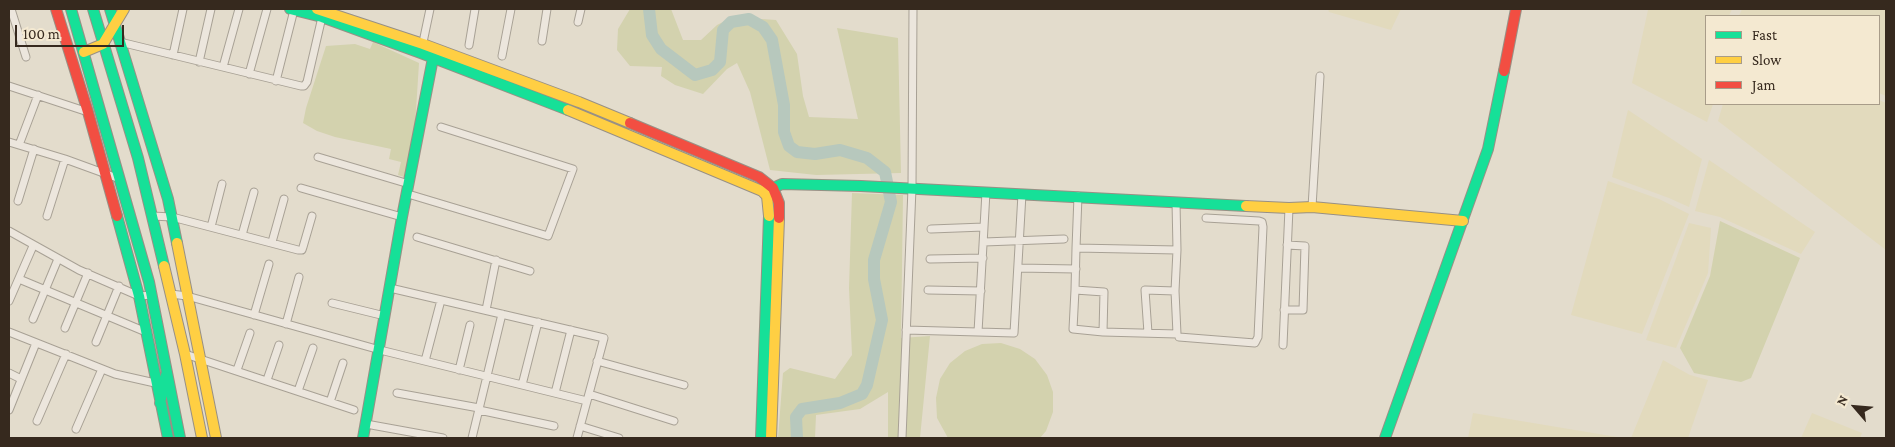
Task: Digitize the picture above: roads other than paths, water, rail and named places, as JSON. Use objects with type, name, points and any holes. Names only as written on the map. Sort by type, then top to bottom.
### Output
[{"type":"street","points":[[11,9],[26,57]]},
{"type":"street","points":[[56,9],[88,112],[139,296],[155,383],[168,438]]},
{"type":"street","points":[[71,9],[152,295],[180,438]]},
{"type":"street","points":[[93,9],[138,158],[185,354],[202,438]]},
{"type":"street","points":[[110,9],[168,199],[216,438]]},
{"type":"street","points":[[84,52],[103,44],[124,9]]},
{"type":"street","points":[[173,55],[183,9]]},
{"type":"street","points":[[199,62],[211,9]]},
{"type":"street","points":[[223,67],[239,9]]},
{"type":"street","points":[[249,74],[266,9]]},
{"type":"street","points":[[276,80],[292,9],[320,13],[422,48],[777,195],[779,203],[771,438]]},
{"type":"street","points":[[422,48],[430,9]]},
{"type":"street","points":[[469,46],[476,9]]},
{"type":"street","points":[[502,56],[511,9]]},
{"type":"street","points":[[542,41],[547,9]]},
{"type":"street","points":[[578,22],[580,9]]},
{"type":"street","points":[[902,438],[913,9]]},
{"type":"street","points":[[1385,438],[1488,149],[1516,9]]},
{"type":"street","points":[[120,42],[300,86],[306,84],[320,13]]},
{"type":"street","points":[[363,438],[402,217],[434,54]]},
{"type":"street","points":[[1312,207],[1320,76]]},
{"type":"street","points":[[9,86],[88,112]]},
{"type":"street","points":[[19,145],[38,95]]},
{"type":"street","points":[[318,157],[548,236],[573,169],[441,127]]},
{"type":"street","points":[[9,142],[65,159],[120,179]]},
{"type":"street","points":[[18,201],[34,149]]},
{"type":"street","points":[[47,216],[65,159]]},
{"type":"street","points":[[211,227],[222,184]]},
{"type":"street","points":[[770,192],[782,184],[861,186],[1224,205],[1289,208],[1312,207],[1463,221]]},
{"type":"street","points":[[301,188],[402,217]]},
{"type":"street","points":[[242,235],[254,192]]},
{"type":"street","points":[[760,438],[770,192]]},
{"type":"street","points":[[978,332],[986,192]]},
{"type":"street","points":[[906,330],[1014,333],[1022,194]]},
{"type":"street","points":[[1078,196],[1073,328],[1103,332],[1176,334],[1176,202]]},
{"type":"street","points":[[272,242],[284,198]]},
{"type":"street","points":[[1223,219],[1224,205]]},
{"type":"street","points":[[1283,346],[1289,208]]},
{"type":"street","points":[[152,216],[172,217],[302,250],[312,216]]},
{"type":"street","points":[[1179,337],[1255,342],[1257,340],[1263,227],[1259,220],[1206,218]]},
{"type":"street","points":[[932,229],[984,227]]},
{"type":"street","points":[[9,231],[58,259],[139,296],[152,295]]},
{"type":"street","points":[[416,237],[530,271]]},
{"type":"street","points":[[984,242],[1064,240]]},
{"type":"street","points":[[1284,310],[1303,310],[1305,246],[1287,245]]},
{"type":"street","points":[[9,301],[33,246]]},
{"type":"street","points":[[1076,248],[1177,250]]},
{"type":"street","points":[[930,259],[983,258]]},
{"type":"street","points":[[33,319],[58,259]]},
{"type":"street","points":[[486,310],[496,260]]},
{"type":"street","points":[[254,315],[269,264]]},
{"type":"street","points":[[1018,268],[1076,269]]},
{"type":"street","points":[[65,328],[88,273]]},
{"type":"street","points":[[286,324],[299,277]]},
{"type":"street","points":[[19,279],[146,332]]},
{"type":"street","points":[[96,342],[119,286]]},
{"type":"street","points":[[390,288],[604,338],[577,438]]},
{"type":"street","points":[[928,290],[981,290]]},
{"type":"street","points":[[1075,290],[1104,292],[1103,332]]},
{"type":"street","points":[[1148,333],[1145,290],[1175,291]]},
{"type":"street","points":[[171,294],[187,296],[458,370],[554,394],[588,397],[674,421]]},
{"type":"street","points":[[425,361],[441,300]]},
{"type":"street","points":[[332,303],[385,316]]},
{"type":"street","points":[[472,438],[502,314]]},
{"type":"street","points":[[522,385],[538,322]]},
{"type":"street","points":[[458,370],[470,325]]},
{"type":"street","points":[[554,394],[571,330]]},
{"type":"street","points":[[9,332],[102,369],[155,383]]},
{"type":"street","points":[[237,370],[250,333]]},
{"type":"street","points":[[9,410],[36,342]]},
{"type":"street","points":[[267,380],[279,345]]},
{"type":"street","points":[[298,391],[313,348]]},
{"type":"street","points":[[37,421],[66,354]]},
{"type":"street","points":[[185,354],[354,410]]},
{"type":"street","points":[[597,361],[684,385]]},
{"type":"street","points":[[330,402],[343,363]]},
{"type":"street","points":[[76,430],[102,369]]},
{"type":"street","points":[[160,403],[167,369]]},
{"type":"street","points":[[9,373],[21,379]]},
{"type":"street","points":[[398,393],[554,426]]},
{"type":"street","points":[[366,424],[443,438]]},
{"type":"street","points":[[580,426],[619,438]]},
{"type":"waterway","points":[[649,9],[652,35],[661,49],[695,75],[712,70],[720,62],[723,30],[731,22],[749,19],[763,27],[772,40],[784,105],[784,132],[789,146],[797,152],[815,154],[840,150],[867,158],[885,172],[891,202],[874,260],[874,279],[882,320],[867,385],[862,394],[840,403],[802,409],[796,417],[797,438]]}]
